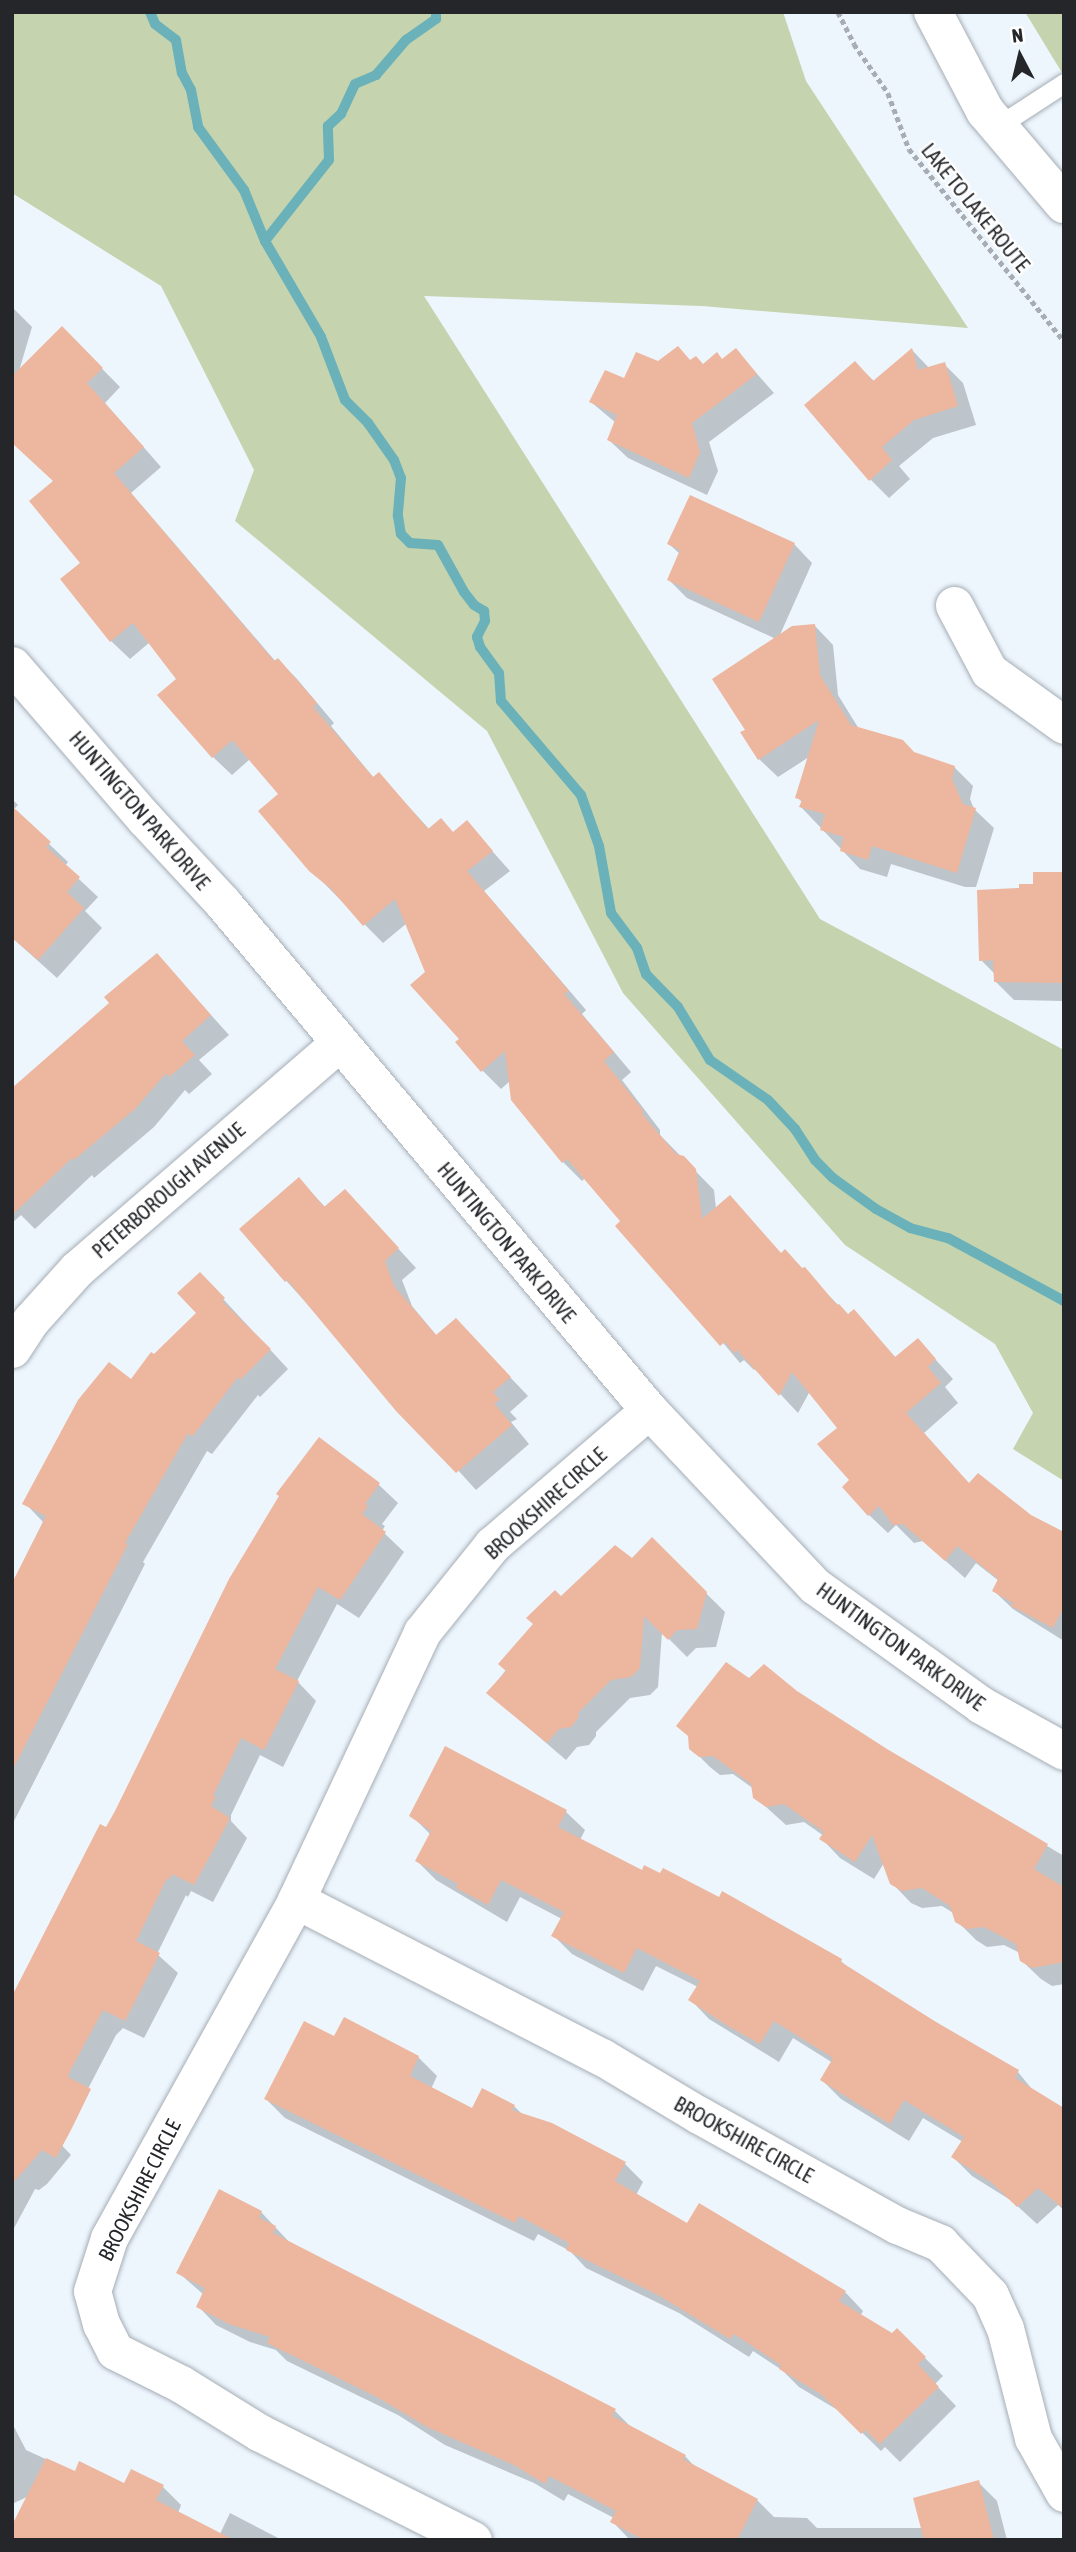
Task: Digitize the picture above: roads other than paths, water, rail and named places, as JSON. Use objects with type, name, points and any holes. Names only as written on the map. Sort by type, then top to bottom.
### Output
[{"type":"main road","points":[[933,12],[985,111],[1064,204]]},
{"type":"street","points":[[954,606],[989,671],[1064,725]]},
{"type":"street","name":"HUNTINGTON PARK DRIVE","points":[[12,665],[145,819],[222,902],[338,1044],[649,1410],[815,1586],[981,1705],[1064,1751]]},
{"type":"street","name":"PETERBOROUGH AVENUE","points":[[12,1349],[32,1320],[78,1269],[338,1044]]},
{"type":"street","name":"BROOKSHIRE CIRCLE","points":[[473,2540],[260,2433],[181,2384],[115,2351],[101,2324],[92,2291],[109,2238],[296,1900],[422,1632],[492,1545],[649,1410]]},
{"type":"street","name":"BROOKSHIRE CIRCLE","points":[[296,1900],[602,2057],[699,2115],[898,2225],[940,2244],[990,2295],[1005,2328],[1033,2438],[1064,2493]]},
{"type":"lane","points":[[998,125],[1064,83]]},
{"type":"waterway","points":[[150,12],[155,24],[176,40],[182,73],[191,90],[198,127],[244,190],[265,241],[321,337],[345,400],[368,423],[394,460],[401,478],[398,516],[401,534],[410,543],[438,545],[464,592],[474,605],[484,611],[485,621],[477,637],[480,647],[499,673],[501,701],[581,795],[599,846],[611,913],[637,948],[646,974],[678,1007],[710,1060],[768,1100],[795,1129],[815,1160],[833,1178],[876,1209],[910,1228],[948,1238],[1064,1301]]},
{"type":"waterway","points":[[265,241],[329,160],[328,126],[341,114],[355,84],[376,75],[406,40],[436,19],[436,12]]}]
